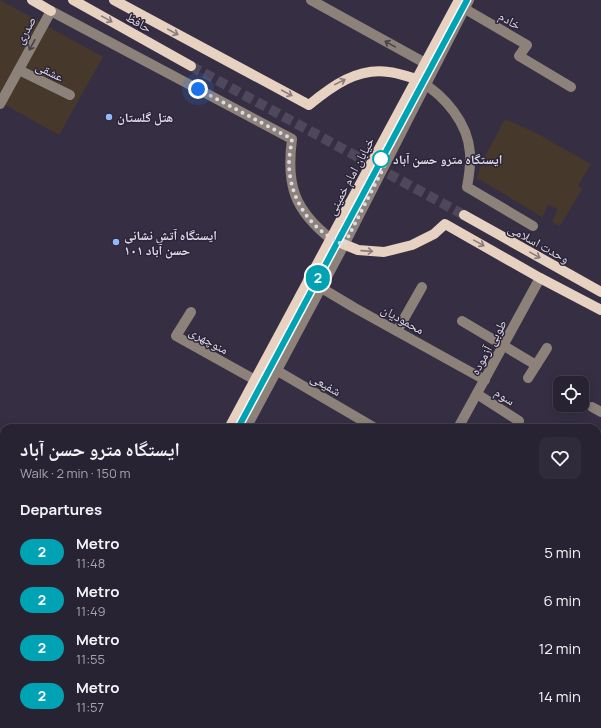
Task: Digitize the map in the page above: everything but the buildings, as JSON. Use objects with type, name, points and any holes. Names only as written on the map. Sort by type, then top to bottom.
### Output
[{"type":"main road","points":[[32,0],[51,11]]},
{"type":"main road","name":"حافظ","points":[[73,0],[191,66]]},
{"type":"main road","points":[[114,0],[309,105],[330,88],[358,74],[389,72],[416,79]]},
{"type":"main road","name":"خیابان امام خمینی","points":[[231,424],[458,2]]},
{"type":"main road","name":"وحدت اسلامی","points":[[464,215],[601,292]]},
{"type":"main road","points":[[331,239],[358,250],[384,252],[412,245],[434,234],[445,224],[540,278],[601,310]]},
{"type":"street","points":[[311,0],[424,63]]},
{"type":"street","points":[[248,424],[322,288],[469,0]]},
{"type":"street","name":"خادم","points":[[458,2],[527,45],[519,56],[572,87]]},
{"type":"street","name":"صدری","points":[[0,104],[51,11]]},
{"type":"street","points":[[51,11],[292,139],[289,163],[294,192],[308,217],[318,229],[331,239]]},
{"type":"street","name":"عشقی","points":[[19,70],[70,95]]},
{"type":"street","points":[[416,79],[433,89],[444,99],[462,126],[470,152],[470,167],[467,187],[533,226]]},
{"type":"street","name":"طوبی آزموده","points":[[460,424],[540,278]]},
{"type":"street","name":"محمودیان","points":[[308,280],[485,380]]},
{"type":"street","points":[[397,331],[422,287]]},
{"type":"street","name":"منوچهری","points":[[191,312],[176,336],[255,380]]},
{"type":"street","points":[[462,321],[536,366]]},
{"type":"street","points":[[528,378],[547,348]]},
{"type":"street","name":"شفیعی","points":[[264,363],[368,424]]},
{"type":"street","name":"سوم","points":[[477,394],[519,421]]},
{"type":"shaded area","points":[[0,0],[103,57],[59,135],[0,102]]},
{"type":"shaded area","points":[[505,119],[536,133],[591,164],[578,186],[582,189],[560,226],[552,222],[558,209],[548,205],[542,217],[477,178],[484,155],[484,158]]},
{"type":"tunnel","points":[[191,66],[464,215]]},
{"type":"metro line","name":"2","points":[[240,424],[467,0]]},
{"type":"place","name":"هتل گلستان","points":[[109,117]]},
{"type":"place","name":"ایستگاه مترو حسن آباد","points":[[381,159]]},
{"type":"place","name":"ایستگاه آتش نشانی ۱۰۱ حسن آباد","points":[[116,242]]},
{"type":"route","points":[[198,89],[292,139],[289,163],[294,192],[300,206],[318,229],[331,239],[344,245],[386,163],[381,159]]}]
